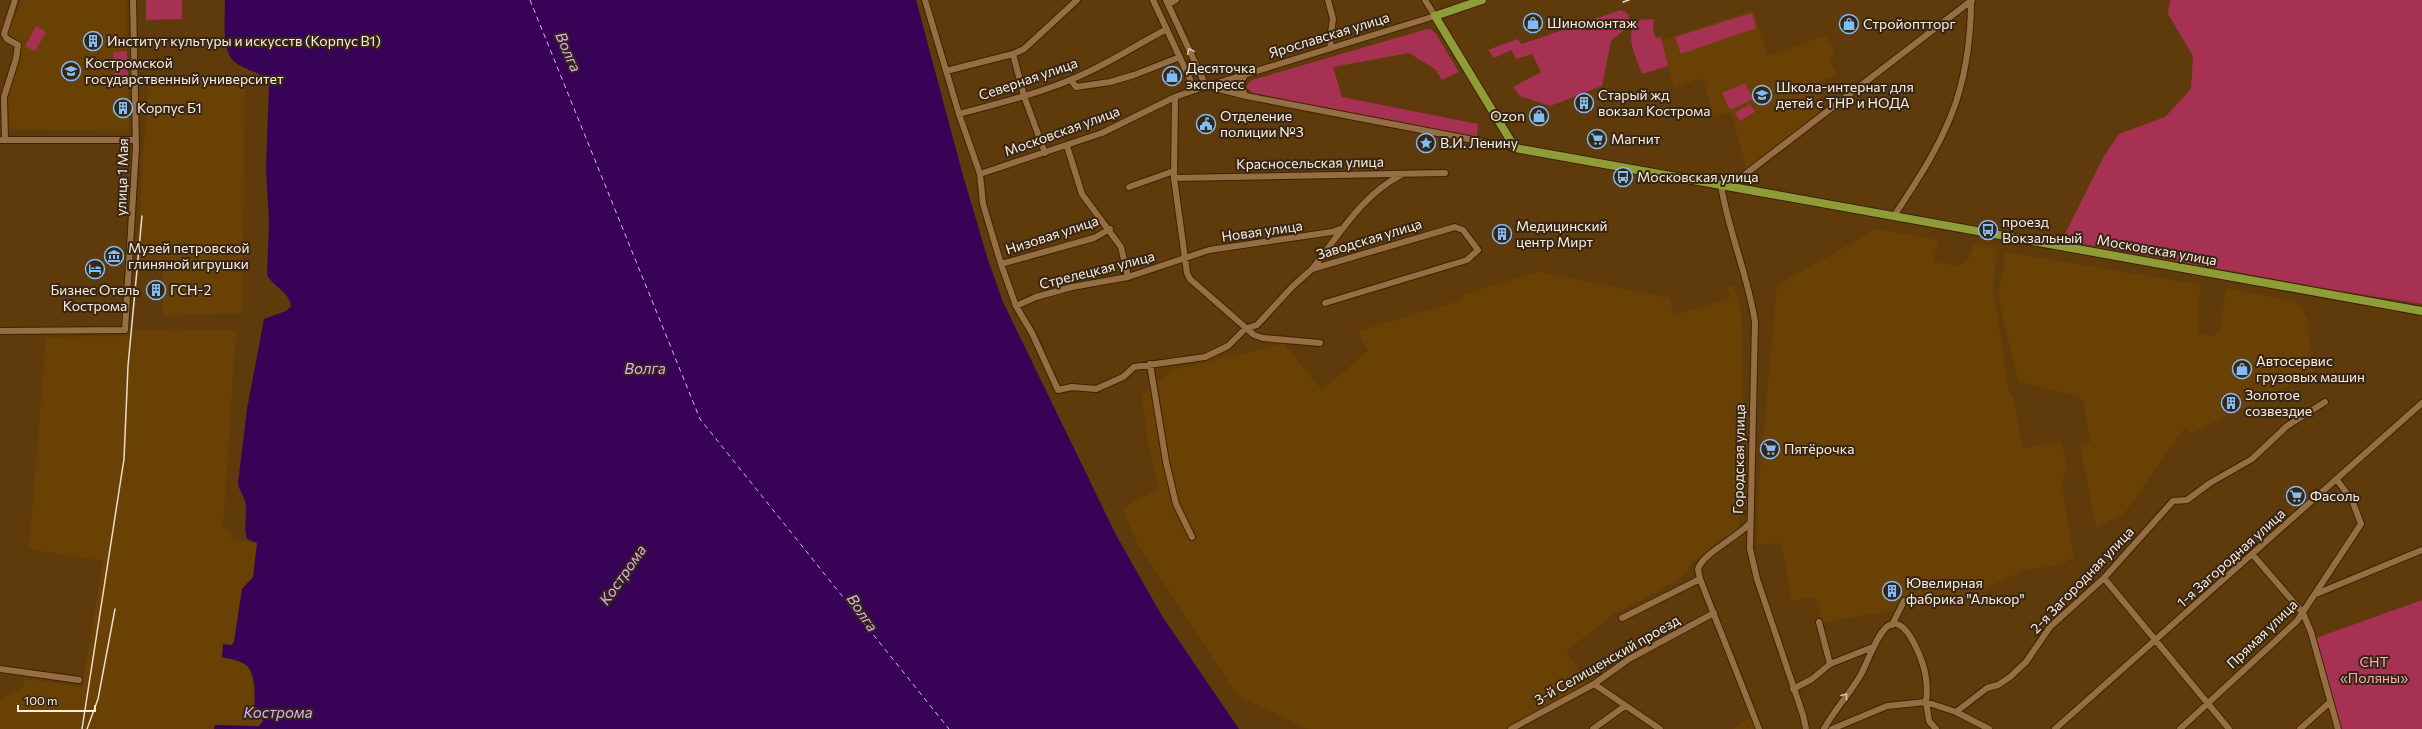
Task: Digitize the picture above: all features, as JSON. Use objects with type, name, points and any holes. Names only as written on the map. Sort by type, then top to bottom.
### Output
[{"type":"main road","name":"Ярославская улица","points":[[1435,16],[1482,0]]},
{"type":"main road","points":[[1435,16],[1515,148]]},
{"type":"main road","name":"Московская улица","points":[[1515,148],[2422,311]]},
{"type":"street","points":[[15,0],[4,34],[7,39],[18,45],[16,60],[4,97],[2,140],[136,140]]},
{"type":"street","name":"улица 1 Мая","points":[[0,331],[125,330],[132,247],[136,140],[133,0]]},
{"type":"street","points":[[925,0],[959,114],[980,174],[983,204],[1001,264],[1016,306]]},
{"type":"street","points":[[946,71],[1013,54],[1033,42],[1077,0]]},
{"type":"street","points":[[1153,0],[1195,90]]},
{"type":"street","points":[[1176,0],[1167,2],[1206,86]]},
{"type":"street","points":[[1328,0],[1333,19],[1330,40],[1332,48]]},
{"type":"street","points":[[1425,0],[1435,16]]},
{"type":"street","points":[[1730,186],[1972,1]]},
{"type":"street","points":[[1894,216],[1915,184],[1951,118],[1960,87],[1971,18],[1972,1]]},
{"type":"street","name":"Ярославская улица","points":[[1206,86],[1435,16]]},
{"type":"street","name":"Северная улица","points":[[959,114],[1024,96],[1071,80],[1115,59],[1167,29]]},
{"type":"street","points":[[1013,54],[1024,96],[1045,153]]},
{"type":"street","points":[[1071,80],[1076,88],[1084,88],[1134,75],[1180,57]]},
{"type":"street","points":[[1246,74],[1241,81],[1240,86],[1246,96]]},
{"type":"street","name":"Московская улица","points":[[980,174],[1102,133],[1175,97],[1206,86],[1246,96],[1515,148]]},
{"type":"street","points":[[1175,97],[1174,175],[1186,273],[1190,280],[1245,329],[1264,338],[1320,343]]},
{"type":"street","points":[[1067,146],[1082,194],[1110,229],[1122,247],[1128,277]]},
{"type":"street","name":"Красносельская улица","points":[[1128,187],[1174,175],[1446,173]]},
{"type":"street","points":[[1312,269],[1343,228],[1374,194],[1385,184],[1403,174]]},
{"type":"street","name":"Городская улица","points":[[1721,185],[1727,213],[1751,295],[1754,322],[1750,548],[1757,579],[1806,729]]},
{"type":"street","name":"Заводская улица","points":[[1016,306],[1032,333],[1058,390],[1072,387],[1096,389],[1123,377],[1134,367],[1205,357],[1228,346],[1245,329],[1257,325],[1293,286],[1312,269],[1455,227],[1462,230],[1478,250],[1467,260],[1325,303]]},
{"type":"street","name":"Новая улица","points":[[1184,259],[1209,250],[1332,232],[1343,228]]},
{"type":"street","name":"Низовая улица","points":[[1001,264],[1094,238],[1110,229]]},
{"type":"street","name":"Стрелецкая улица","points":[[1016,306],[1036,297],[1072,287],[1128,277],[1184,259]]},
{"type":"street","points":[[1150,364],[1166,462],[1176,504],[1192,537]]},
{"type":"street","name":"2-я Загородная улица","points":[[1956,712],[1987,688],[1998,685],[2010,677],[2026,662],[2050,628],[2104,578],[2173,501],[2187,500],[2210,483],[2252,459],[2287,426],[2325,402]]},
{"type":"street","name":"1-я Загородная улица","points":[[2055,729],[2253,555],[2422,403]]},
{"type":"street","name":"Прямая улица","points":[[2180,729],[2303,613],[2361,524],[2352,500],[2337,480]]},
{"type":"street","points":[[1750,523],[1741,533],[1699,564],[1700,579],[1759,729]]},
{"type":"street","points":[[2316,594],[2422,550]]},
{"type":"street","points":[[2253,555],[2303,613],[2311,632],[2338,729]]},
{"type":"street","points":[[2104,578],[2157,640],[2229,729]]},
{"type":"street","points":[[1622,618],[1700,579]]},
{"type":"street","points":[[1824,729],[1833,712],[1862,675],[1873,647],[1883,630],[1892,625],[1904,602]]},
{"type":"street","name":"3-й Селищенский проезд","points":[[1511,729],[1594,684],[1629,659],[1714,613]]},
{"type":"street","points":[[1820,622],[1830,664]]},
{"type":"street","points":[[1892,625],[1900,627],[1909,634],[1922,659],[1928,680],[1926,702],[1929,721],[1936,729]]},
{"type":"street","points":[[1793,689],[1812,679],[1830,664],[1873,647]]},
{"type":"street","points":[[0,669],[79,680]]},
{"type":"street","points":[[1594,684],[1660,729]]},
{"type":"street","points":[[1832,729],[1887,706],[1926,702],[1956,712],[1988,729]]},
{"type":"street","points":[[2300,729],[2330,702]]},
{"type":"street","points":[[1593,729],[1625,706]]},
{"type":"shaded area","name":"Костромской государственный университет","points":[[22,0],[126,0],[129,132],[8,129],[8,95],[21,44],[6,35]]},
{"type":"shaded area","name":"Школа-интернат для детей с ТНР и НОДА","points":[[1753,10],[1767,56],[1825,36],[1835,54],[1828,58],[1837,74],[1808,86],[1827,105],[1809,122],[1747,170],[1731,112],[1713,116],[1704,81],[1696,79],[1674,89],[1662,40]]},
{"type":"shaded area","points":[[228,75],[245,86],[242,313],[163,316],[163,268],[145,268],[145,273],[136,270],[148,80]]},
{"type":"shaded area","points":[[1877,229],[1938,240],[1933,262],[1957,266],[1967,261],[1975,243],[1997,247],[1993,287],[2009,392],[2013,396],[2023,448],[2061,442],[2067,466],[2062,484],[2074,557],[2061,565],[2025,570],[1967,597],[1823,622],[1814,597],[1792,601],[1781,543],[1757,545],[1758,494],[1777,285]]},
{"type":"shaded area","points":[[2006,252],[2201,285],[2197,305],[2199,307],[2198,333],[2214,336],[2223,327],[2221,323],[2226,288],[2298,302],[2307,319],[2313,372],[2271,395],[2190,434],[2185,427],[2124,514],[2096,527],[2080,445],[2090,443],[2083,402],[2078,396],[2019,382],[1998,297]]},
{"type":"shaded area","points":[[1544,270],[1545,273],[1670,298],[1673,316],[1730,298],[1727,285],[1734,286],[1741,310],[1743,416],[1739,530],[1692,562],[1682,578],[1614,614],[1566,651],[1588,684],[1506,729],[1308,729],[1237,695],[1139,546],[1122,508],[1159,489],[1148,443],[1142,395],[1172,370],[1284,344],[1322,390],[1368,351],[1358,331],[1462,300],[1463,295]]},
{"type":"shaded area","points":[[132,329],[236,331],[223,527],[227,531],[231,531],[231,539],[257,543],[253,577],[242,589],[234,642],[231,645],[223,644],[222,657],[242,663],[249,668],[252,675],[254,713],[261,716],[264,721],[259,726],[215,725],[214,729],[0,729],[0,700],[23,687],[25,679],[82,687],[103,561],[29,549],[46,337],[131,336]]},
{"type":"shaded area","points":[[1751,716],[1756,729],[1733,729]]},
{"type":"green space","points":[[146,0],[182,0],[182,19],[146,20]]},
{"type":"green space","points":[[2170,0],[2422,0],[2422,304],[2329,289],[2062,240],[2104,156],[2119,134],[2165,117],[2191,89],[2193,56],[2168,14]]},
{"type":"green space","points":[[1621,10],[1628,14],[1629,18],[1624,30],[1611,41],[1602,86],[1550,106],[1520,96],[1513,87],[1541,72],[1532,54],[1516,59],[1511,50],[1494,58],[1488,50],[1517,39],[1522,44]]},
{"type":"green space","points":[[1752,13],[1756,28],[1681,54],[1675,37]]},
{"type":"green space","points":[[1654,19],[1653,30],[1656,38],[1661,37],[1668,66],[1642,74],[1632,46],[1631,32],[1638,20]]},
{"type":"green space","points":[[36,26],[46,32],[35,51],[25,46]]},
{"type":"green space","points":[[1427,29],[1432,30],[1436,34],[1459,72],[1442,80],[1435,69],[1409,53],[1333,67],[1342,97],[1478,124],[1477,138],[1253,93],[1246,87],[1252,80]]},
{"type":"green space","points":[[127,51],[128,79],[111,78],[115,73],[113,52]]},
{"type":"green space","points":[[1745,83],[1753,99],[1730,110],[1722,93]]},
{"type":"green space","points":[[1750,104],[1755,112],[1740,121],[1735,113]]},
{"type":"green space","name":"СНТ «Поляны»","points":[[2422,600],[2422,729],[2340,729],[2316,638]]},
{"type":"water","name":"Волга","points":[[225,0],[916,0],[962,172],[988,260],[1003,302],[1116,535],[1162,616],[1239,729],[214,729],[215,725],[259,726],[263,721],[261,716],[254,713],[254,681],[250,669],[241,662],[222,657],[223,644],[231,645],[234,642],[242,589],[253,577],[257,543],[247,539],[245,530],[246,506],[238,483],[247,409],[264,319],[286,311],[291,306],[285,293],[273,283],[267,275],[269,222],[266,170],[269,83],[263,76],[240,65],[231,58],[225,38]]},
{"type":"ferry route","points":[[530,0],[700,419],[949,729]]},
{"type":"railway","points":[[1623,2],[1629,0]]},
{"type":"railway","points":[[82,729],[124,459],[128,366],[142,216]]},
{"type":"railway","points":[[87,729],[98,699],[115,609]]},
{"type":"place","name":"Шиномонтаж","points":[[1533,23]]},
{"type":"place","name":"Стройоптторг","points":[[1849,24]]},
{"type":"place","name":"Институт культуры и искусств (Корпус В1)","points":[[93,41]]},
{"type":"place","name":"Костромской государственный университет","points":[[71,71]]},
{"type":"place","name":"Десяточка экспресс","points":[[1172,76]]},
{"type":"place","name":"Школа-интернат для детей с ТНР и НОДА","points":[[1762,95]]},
{"type":"place","name":"Старый жд вокзал Кострома","points":[[1584,103]]},
{"type":"place","name":"Корпус Б1","points":[[123,108]]},
{"type":"place","name":"Ozon","points":[[1539,116]]},
{"type":"place","name":"Отделение полиции №3","points":[[1206,124]]},
{"type":"place","name":"Магнит","points":[[1597,139]]},
{"type":"place","name":"В.И. Ленину","points":[[1426,143]]},
{"type":"place","name":"Московская улица","points":[[1623,177]]},
{"type":"place","name":"проезд Вокзальный","points":[[1988,230]]},
{"type":"place","name":"Медицинский центр Мирт","points":[[1502,234]]},
{"type":"place","name":"Музей петровской глиняной игрушки","points":[[114,256]]},
{"type":"place","name":"Бизнес Отель Кострома","points":[[95,269]]},
{"type":"place","name":"ГСН-2","points":[[156,290]]},
{"type":"place","name":"Автосервис грузовых машин","points":[[2242,369]]},
{"type":"place","name":"Золотое созвездие","points":[[2231,403]]},
{"type":"place","name":"Пятёрочка","points":[[1770,449]]},
{"type":"place","name":"Фасоль","points":[[2296,496]]},
{"type":"place","name":"Ювелирная фабрика \"Алькор\"","points":[[1892,591]]},
{"type":"water label","name":"Кострома","points":[[623,575]]},
{"type":"water label","name":"Кострома","points":[[278,713]]}]
